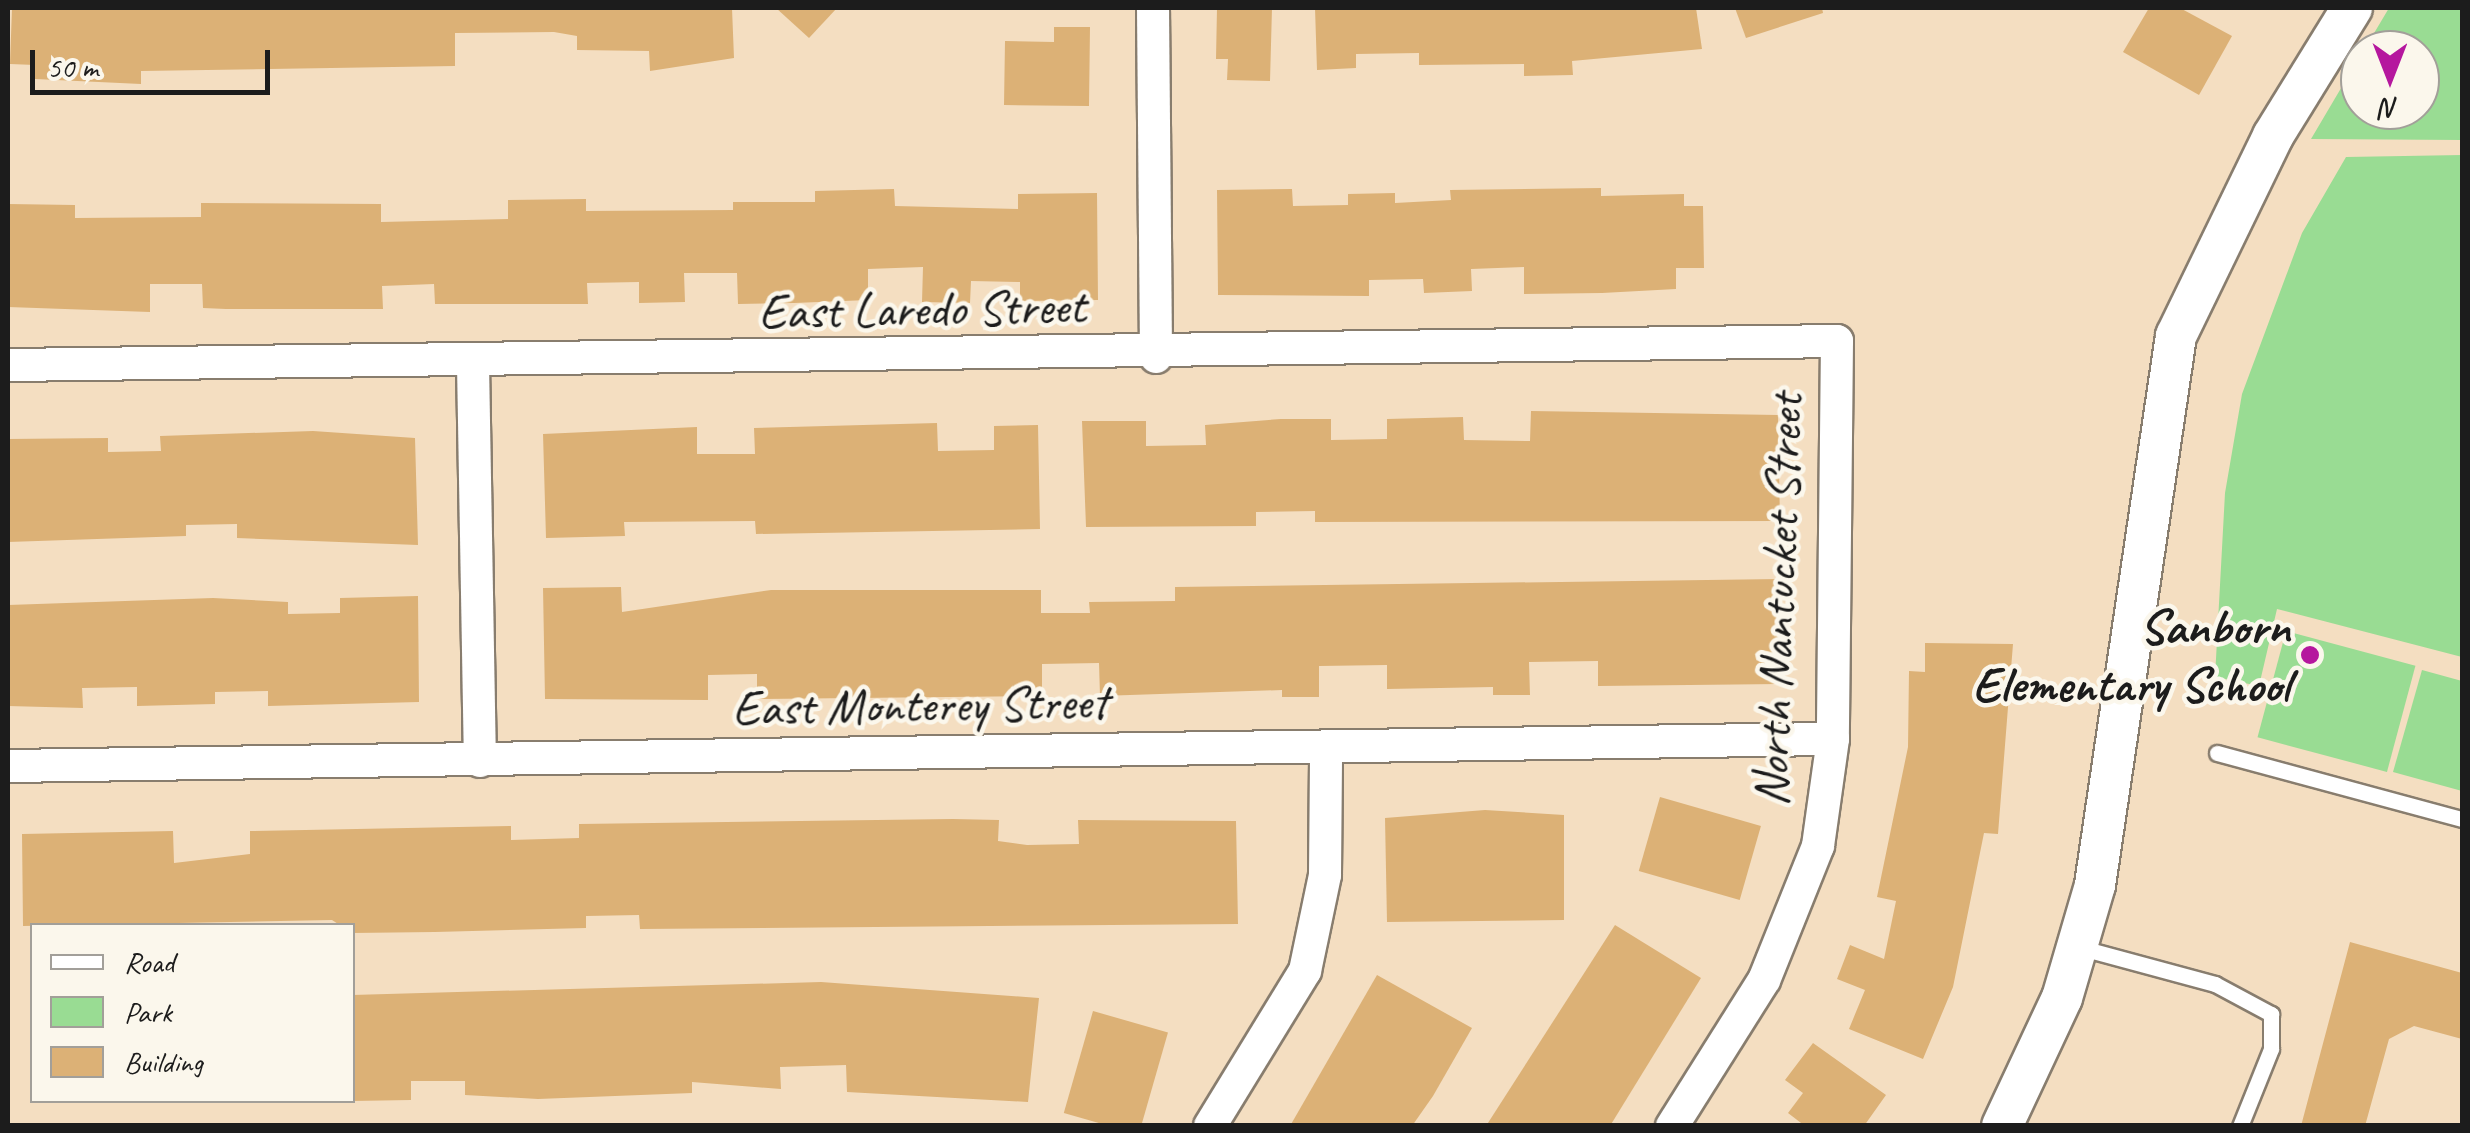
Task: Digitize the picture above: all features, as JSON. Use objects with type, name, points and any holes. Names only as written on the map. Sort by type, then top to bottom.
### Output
[{"type":"street","points":[[1152,8],[1156,357]]},
{"type":"street","points":[[2002,1126],[2078,947],[2096,884],[2176,336],[2273,136],[2352,8]]},
{"type":"street","name":"East Laredo Street","points":[[8,365],[1156,357],[1837,341]]},
{"type":"street","name":"North Nantucket Street","points":[[1672,1126],[1764,980],[1818,846],[1833,739],[1837,341]]},
{"type":"street","points":[[473,364],[480,761]]},
{"type":"street","name":"East Monterey Street","points":[[8,766],[1326,750],[1833,739]]},
{"type":"street","points":[[1210,1126],[1306,970],[1325,875],[1326,750]]},
{"type":"lane","points":[[2217,753],[2462,819]]},
{"type":"lane","points":[[2078,947],[2215,984],[2271,1014],[2271,1049],[2240,1126]]},
{"type":"green space","points":[[2389,8],[2462,8],[2462,140],[2311,139],[2340,90],[2340,130],[2440,130],[2440,30],[2376,30]]},
{"type":"green space","points":[[2462,155],[2462,657],[2277,609],[2259,686],[2215,677],[2225,493],[2242,394],[2302,233],[2346,157]]},
{"type":"green space","points":[[2286,631],[2415,666],[2387,772],[2258,737]]},
{"type":"green space","points":[[2422,670],[2462,681],[2462,791],[2393,772]]},
{"type":"building","points":[[12,8],[732,8],[734,58],[650,71],[649,51],[577,50],[577,36],[554,32],[455,33],[455,66],[141,71],[141,84],[35,79],[35,65],[10,64]]},
{"type":"building","points":[[776,8],[837,8],[809,38]]},
{"type":"building","points":[[1217,8],[1272,8],[1270,81],[1227,80],[1228,59],[1216,59]]},
{"type":"building","points":[[1315,8],[1696,8],[1702,49],[1572,61],[1573,75],[1524,76],[1524,64],[1419,65],[1419,53],[1356,54],[1356,68],[1317,70]]},
{"type":"building","points":[[1735,8],[1822,8],[1823,13],[1746,38]]},
{"type":"building","points":[[2149,8],[2180,8],[2232,36],[2199,95],[2123,52]]},
{"type":"building","points":[[1054,27],[1090,27],[1089,106],[1004,105],[1005,41],[1054,42]]},
{"type":"building","points":[[1601,188],[1601,196],[1684,194],[1684,206],[1703,206],[1704,268],[1676,268],[1676,289],[1524,294],[1524,267],[1471,269],[1472,291],[1424,293],[1423,279],[1369,280],[1369,296],[1218,295],[1217,190],[1292,189],[1293,206],[1348,205],[1348,194],[1395,193],[1395,203],[1451,200],[1450,190]]},
{"type":"building","points":[[894,189],[895,206],[1018,209],[1018,194],[1097,193],[1098,300],[1020,301],[1020,282],[971,281],[970,303],[922,302],[923,267],[868,269],[868,300],[738,304],[737,273],[684,273],[685,302],[639,303],[639,282],[587,283],[588,304],[435,304],[434,284],[382,286],[383,309],[226,309],[203,308],[202,284],[150,284],[150,312],[8,307],[8,204],[75,205],[75,218],[201,217],[201,203],[381,204],[381,222],[508,219],[508,200],[586,199],[586,211],[733,210],[733,202],[815,202],[815,191]]},
{"type":"building","points":[[1531,411],[1778,415],[1780,521],[1315,522],[1315,511],[1256,512],[1256,526],[1086,527],[1082,421],[1146,421],[1146,446],[1206,445],[1205,425],[1281,419],[1331,419],[1331,440],[1387,439],[1387,419],[1463,417],[1464,440],[1530,441]]},
{"type":"building","points":[[937,423],[938,451],[994,450],[994,426],[1038,425],[1040,529],[756,534],[755,521],[624,522],[625,536],[546,538],[543,434],[697,427],[697,454],[755,454],[754,428]]},
{"type":"building","points":[[313,431],[415,438],[418,545],[237,538],[237,524],[186,525],[186,536],[8,542],[8,439],[108,438],[108,452],[161,451],[160,436]]},
{"type":"building","points":[[1780,579],[1782,684],[1598,686],[1598,661],[1529,662],[1530,695],[1493,695],[1493,687],[1387,689],[1387,665],[1319,666],[1319,697],[1282,697],[1282,690],[1100,696],[1099,663],[1042,664],[1042,696],[757,699],[757,674],[708,675],[708,700],[545,699],[543,588],[621,587],[622,612],[771,590],[1041,590],[1041,613],[1090,613],[1089,602],[1175,601],[1175,587]]},
{"type":"building","points":[[418,596],[419,702],[268,706],[268,691],[215,692],[215,704],[137,706],[137,687],[82,688],[83,708],[8,706],[8,605],[213,598],[288,602],[288,614],[340,613],[340,598]]},
{"type":"building","points":[[1925,643],[2013,644],[1998,834],[1984,833],[1953,987],[1923,1059],[1849,1029],[1865,990],[1837,979],[1850,945],[1884,959],[1896,901],[1877,897],[1908,747],[1909,671],[1925,672]]},
{"type":"building","points":[[1660,797],[1761,826],[1740,900],[1639,871]]},
{"type":"building","points":[[1485,810],[1564,815],[1564,920],[1387,922],[1385,818]]},
{"type":"building","points":[[999,820],[998,841],[1027,845],[1079,844],[1078,820],[1236,821],[1238,924],[640,929],[639,915],[586,916],[586,928],[435,932],[355,933],[355,923],[332,920],[23,926],[22,834],[173,831],[174,863],[250,854],[250,831],[511,826],[511,840],[579,838],[579,824]]},
{"type":"building","points":[[1615,925],[1701,978],[1610,1126],[1486,1126]]},
{"type":"building","points":[[2350,942],[2462,973],[2462,1039],[2414,1026],[2389,1039],[2365,1126],[2301,1126]]},
{"type":"building","points":[[1377,975],[1472,1028],[1433,1096],[1412,1126],[1290,1126]]},
{"type":"building","points":[[821,982],[1039,998],[1028,1102],[847,1092],[846,1065],[780,1067],[781,1089],[692,1082],[692,1093],[538,1099],[465,1095],[465,1081],[411,1081],[411,1100],[355,1101],[355,995]]},
{"type":"building","points":[[1093,1011],[1168,1032],[1141,1126],[1109,1126],[1064,1113]]},
{"type":"building","points":[[1813,1043],[1886,1095],[1864,1126],[1805,1126],[1788,1113],[1803,1093],[1785,1080]]},
{"type":"place","name":"Sanborn Elementary School","points":[[2310,655]]}]
